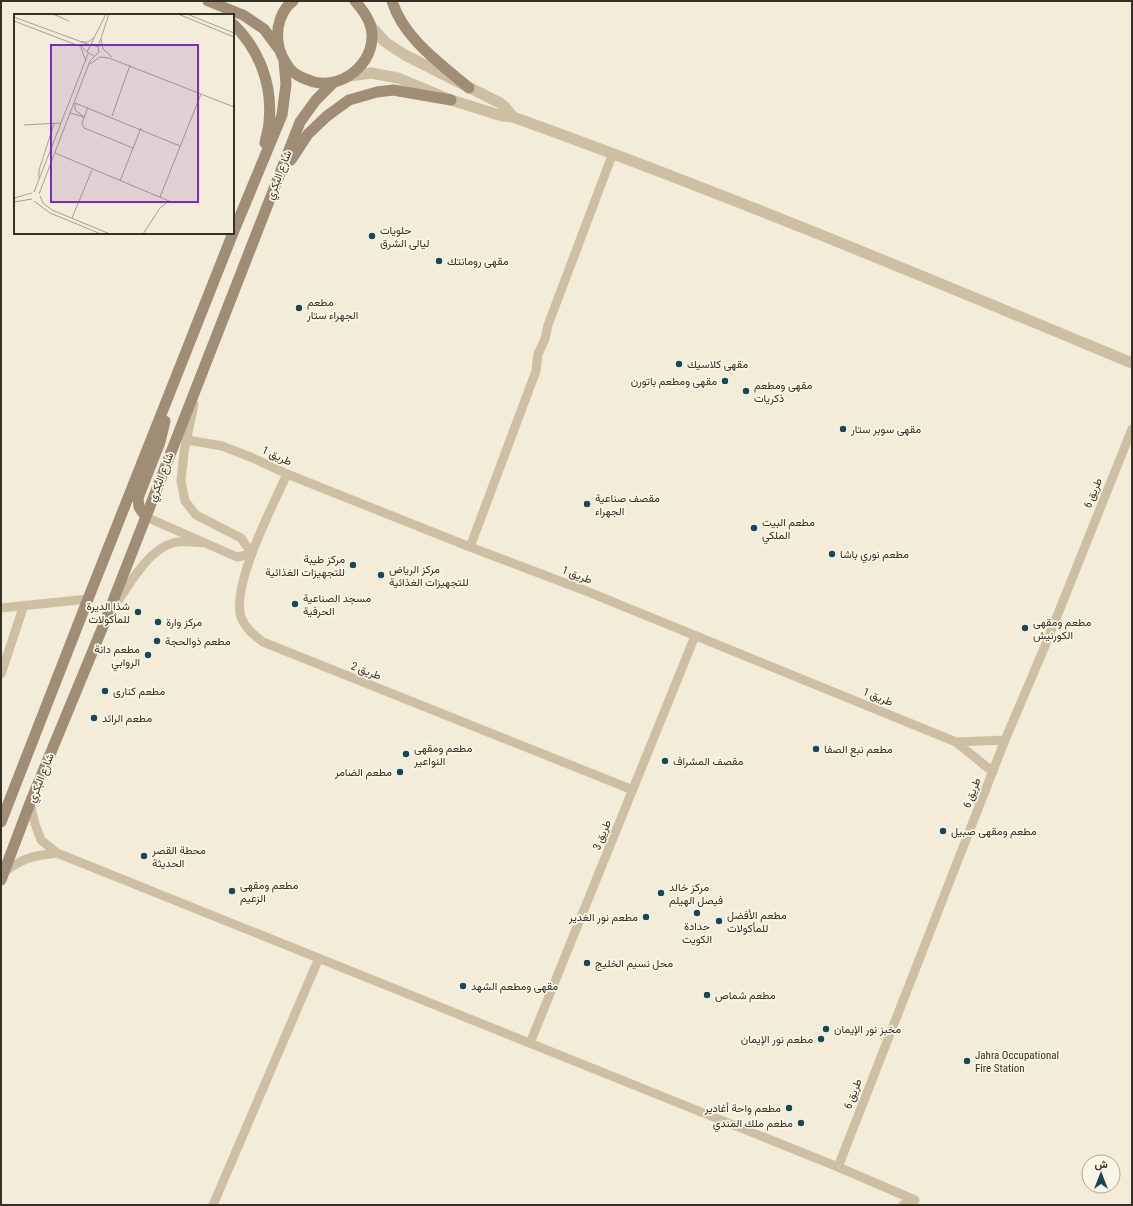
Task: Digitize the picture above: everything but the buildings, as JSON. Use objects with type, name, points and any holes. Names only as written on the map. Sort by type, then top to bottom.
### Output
[{"type":"main road","points":[[199,1],[221,14]]},
{"type":"main road","points":[[208,1],[243,15],[264,29],[278,48],[284,61],[294,72],[306,80],[320,83],[334,82],[350,76],[361,66],[368,54],[371,39],[370,25],[363,6],[355,1]]},
{"type":"main road","points":[[278,48],[277,36],[279,24],[284,12],[293,1]]},
{"type":"main road","points":[[392,1],[394,8],[406,30],[426,51],[469,88]]},
{"type":"main road","points":[[234,25],[249,42],[260,61],[266,79],[269,100],[269,122],[259,169]]},
{"type":"main road","name":"شارع البكري","points":[[234,231],[282,115],[286,84],[284,61]]},
{"type":"main road","name":"شارع البكري","points":[[3,876],[30,803],[106,619],[300,122],[316,100],[334,82]]},
{"type":"main road","points":[[277,182],[308,134],[327,116],[349,100],[376,92],[393,90],[452,100]]},
{"type":"main road","name":"شارع البكري","points":[[1,822],[168,398],[174,379],[233,234]]},
{"type":"main road","points":[[146,517],[139,507],[138,498],[160,442],[168,398]]},
{"type":"street","points":[[370,25],[385,42],[405,56],[500,103],[513,117]]},
{"type":"street","points":[[350,76],[371,73],[398,78],[452,100],[502,116],[513,117],[613,153],[903,268],[1132,363]]},
{"type":"street","points":[[470,547],[536,371],[538,354],[548,325],[613,153]]},
{"type":"street","points":[[146,517],[237,557],[252,554],[241,538],[196,515],[185,501],[181,481],[197,386]]},
{"type":"street","name":"طريق 6","points":[[838,1167],[863,1100],[993,772],[1046,646],[1132,429]]},
{"type":"street","name":"طريق 1","points":[[187,440],[222,446],[253,458],[287,474],[470,547],[579,588],[956,742],[993,772]]},
{"type":"street","name":"طريق 2","points":[[287,474],[252,554],[240,595],[241,617],[246,627],[263,642],[633,790]]},
{"type":"street","points":[[106,619],[145,563],[160,548],[175,542],[204,543]]},
{"type":"street","points":[[1,608],[88,599]]},
{"type":"street","points":[[1,674],[24,605]]},
{"type":"street","name":"طريق 3","points":[[530,1043],[695,636]]},
{"type":"street","name":"طريق 1","points":[[956,742],[1006,740]]},
{"type":"street","points":[[30,803],[34,824],[41,840],[57,853],[838,1167],[914,1200],[903,1205]]},
{"type":"street","points":[[3,876],[20,861],[36,855],[57,853]]},
{"type":"street","points":[[213,1205],[318,958]]},
{"type":"place","name":"حلويات ليالى الشرق","points":[[372,236]]},
{"type":"place","name":"مقهى رومانتك","points":[[439,261]]},
{"type":"place","name":"مطعم الجهراء ستار","points":[[299,308]]},
{"type":"place","name":"مقهى كلاسيك","points":[[679,364]]},
{"type":"place","name":"مقهى ومطعم باتورن","points":[[725,381]]},
{"type":"place","name":"مقهى ومطعم ذكريات","points":[[746,391]]},
{"type":"place","name":"مقهى سوبر ستار","points":[[843,429]]},
{"type":"place","name":"مقصف صناعية الجهراء","points":[[587,504]]},
{"type":"place","name":"مطعم البيت الملكي","points":[[754,528]]},
{"type":"place","name":"مطعم نوري باشا","points":[[832,554]]},
{"type":"place","name":"مركز طيبة للتجهيزات الغذائية","points":[[353,565]]},
{"type":"place","name":"مركز الرياض للتجهيزات الغذائية","points":[[381,575]]},
{"type":"place","name":"مسجد الصناعية الحرفية","points":[[295,604]]},
{"type":"place","name":"شذا الديرة للمأكولات","points":[[138,612]]},
{"type":"place","name":"مركز وارة","points":[[158,622]]},
{"type":"place","name":"مطعم ومقهى الكورنيش","points":[[1025,628]]},
{"type":"place","name":"مطعم ذوالحجة","points":[[157,641]]},
{"type":"place","name":"مطعم دانة الروابي","points":[[148,655]]},
{"type":"place","name":"مطعم كنارى","points":[[105,691]]},
{"type":"place","name":"مطعم الرائد","points":[[94,718]]},
{"type":"place","name":"مطعم نبع الصفا","points":[[816,749]]},
{"type":"place","name":"مطعم ومقهى النواعير","points":[[406,754]]},
{"type":"place","name":"مقصف المشراف","points":[[665,761]]},
{"type":"place","name":"مطعم الضامر","points":[[400,772]]},
{"type":"place","name":"مطعم ومقهى صبيل","points":[[943,831]]},
{"type":"place","name":"محطة القصر الحديثة","points":[[144,856]]},
{"type":"place","name":"مطعم ومقهى الزعيم","points":[[232,891]]},
{"type":"place","name":"مركز خالد فيصل الهيلم","points":[[661,893]]},
{"type":"place","name":"حدادة الكويت","points":[[697,913]]},
{"type":"place","name":"مطعم نور الغدير","points":[[646,917]]},
{"type":"place","name":"مطعم الأفضل للمأكولات","points":[[719,921]]},
{"type":"place","name":"محل نسيم الخليج","points":[[587,963]]},
{"type":"place","name":"مقهى ومطعم الشهد","points":[[463,986]]},
{"type":"place","name":"مطعم شماص","points":[[707,995]]},
{"type":"place","name":"مخبز نور الإيمان","points":[[826,1029]]},
{"type":"place","name":"مطعم نور الإيمان","points":[[821,1039]]},
{"type":"place","name":"Jahra Occupational Fire Station","points":[[967,1061]]},
{"type":"place","name":"مطعم واحة أغادير","points":[[789,1108]]},
{"type":"place","name":"مطعم ملك المندي","points":[[801,1123]]}]
